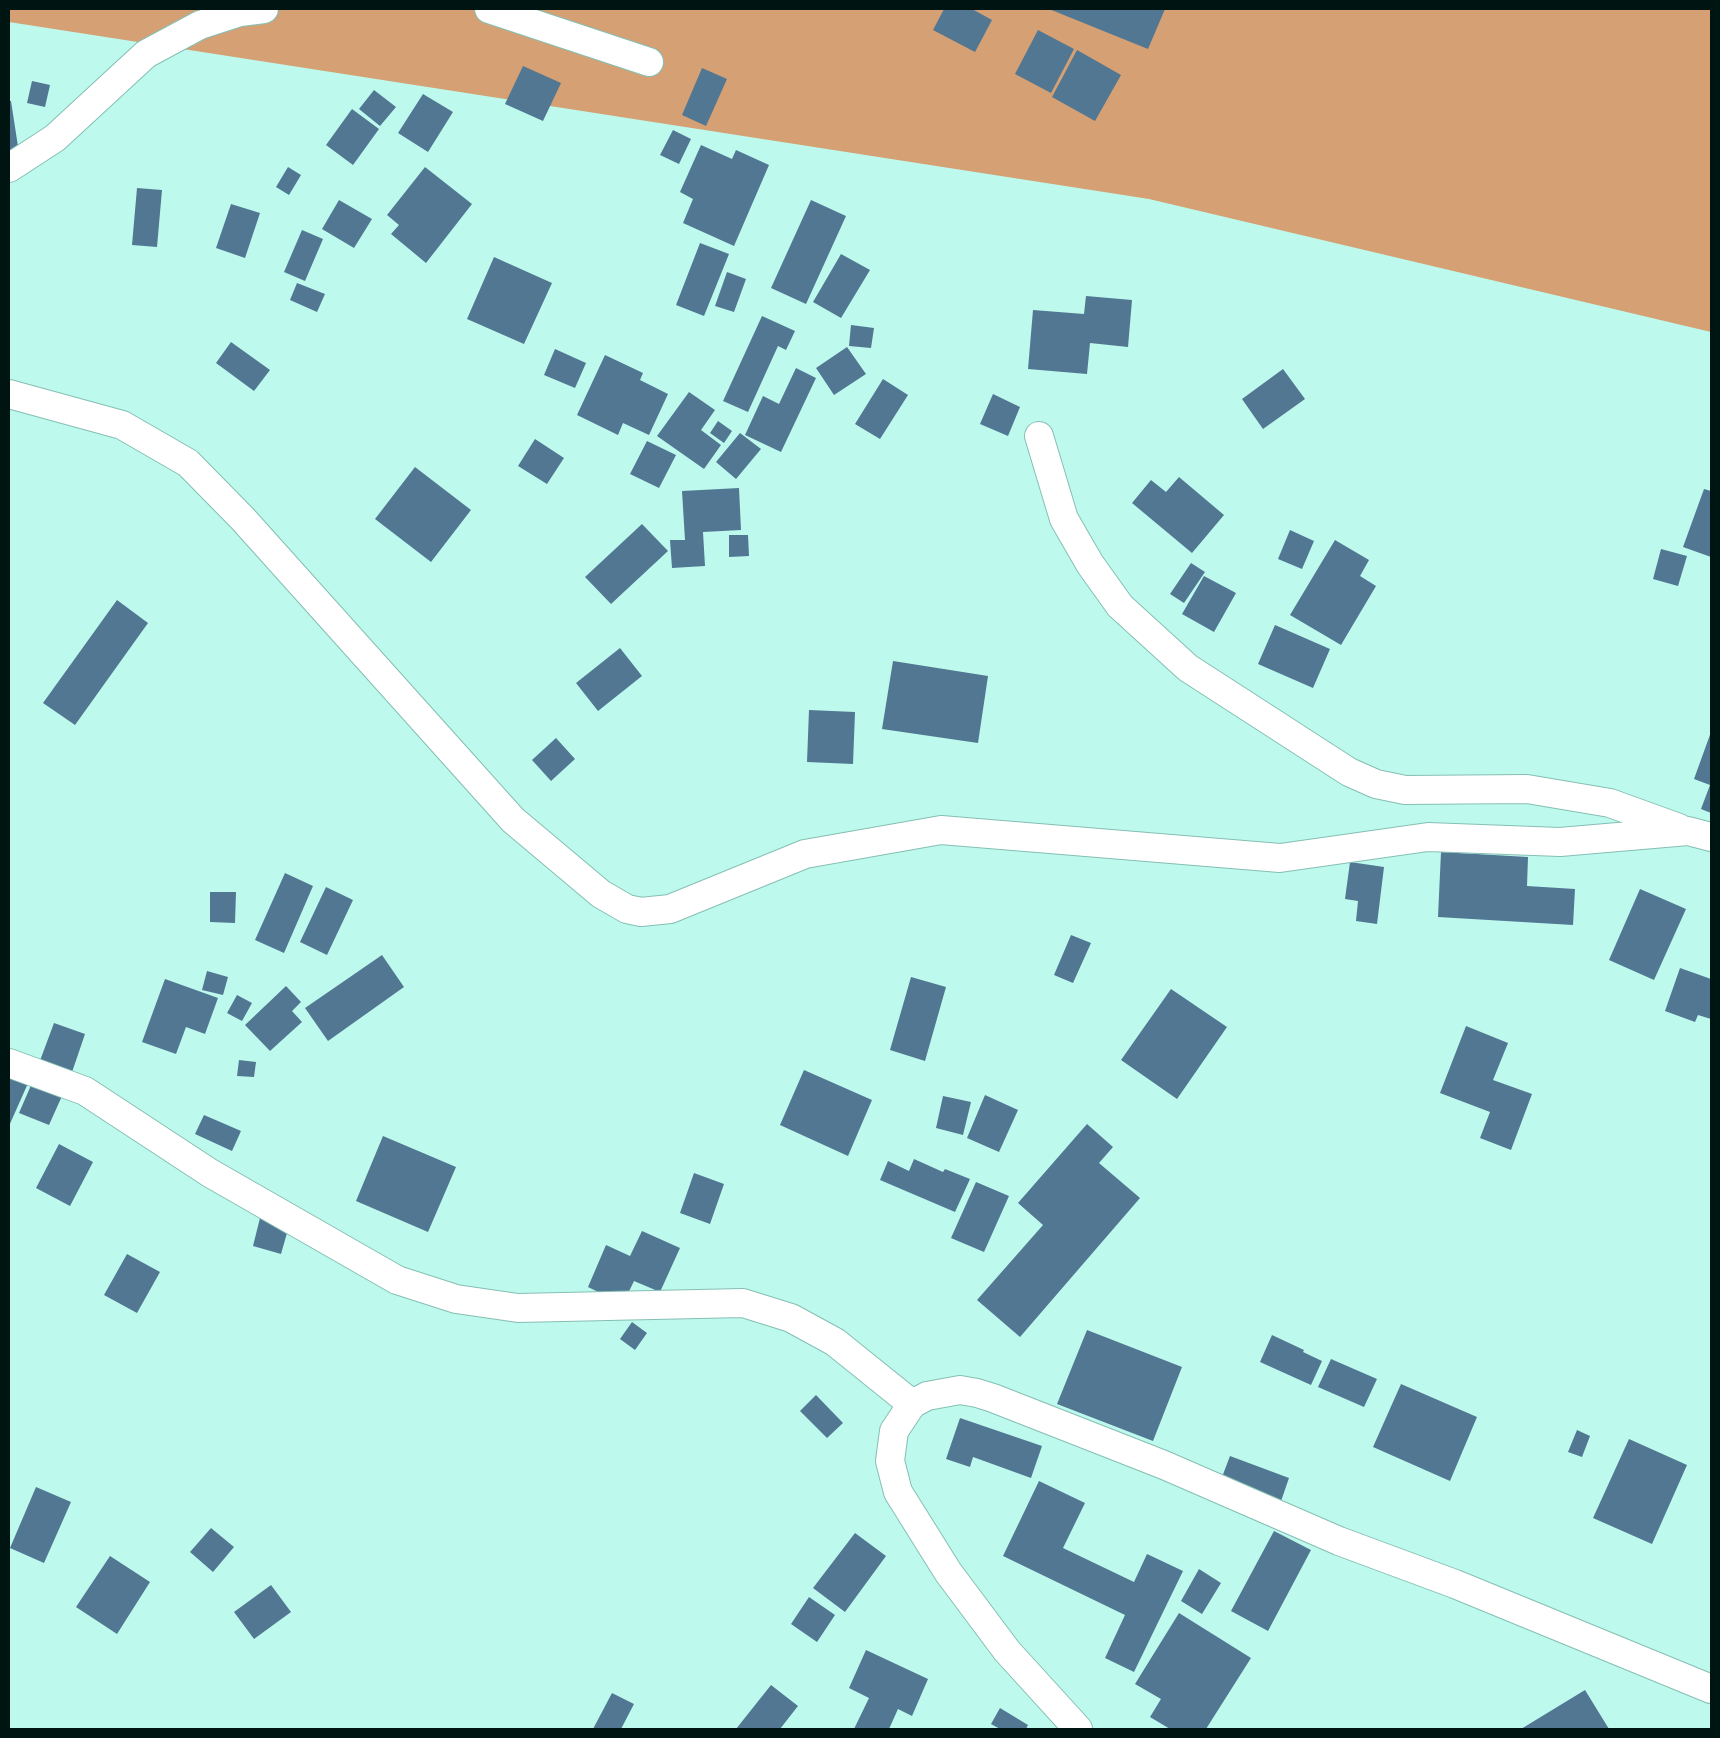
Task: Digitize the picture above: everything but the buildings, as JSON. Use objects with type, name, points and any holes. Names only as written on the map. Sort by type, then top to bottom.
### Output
[{"type":"street","points":[[9,168],[55,138],[146,54],[200,25],[240,12],[264,9]]},
{"type":"street","points":[[489,9],[649,62]]},
{"type":"street","points":[[9,394],[122,425],[188,463],[243,519],[513,820],[601,894],[627,909],[641,912],[670,909],[805,854],[941,830],[1280,858],[1428,837],[1560,842],[1700,834]]},
{"type":"street","points":[[1039,436],[1064,519],[1090,564],[1120,606],[1188,668],[1348,772],[1376,784],[1404,790],[1527,788],[1610,803],[1700,834]]},
{"type":"street","points":[[9,1063],[85,1091],[210,1173],[397,1280],[456,1299],[518,1308],[743,1303],[791,1318],[835,1342],[912,1404]]},
{"type":"street","points":[[1078,1729],[1007,1651],[948,1572],[898,1492],[890,1461],[890,1446],[902,1416],[912,1404],[927,1396],[960,1390],[977,1392],[1164,1466],[1339,1541],[1455,1584],[1711,1689]]},
{"type":"shaded area","points":[[9,9],[1711,9],[1711,332],[1149,199],[9,22]]}]
